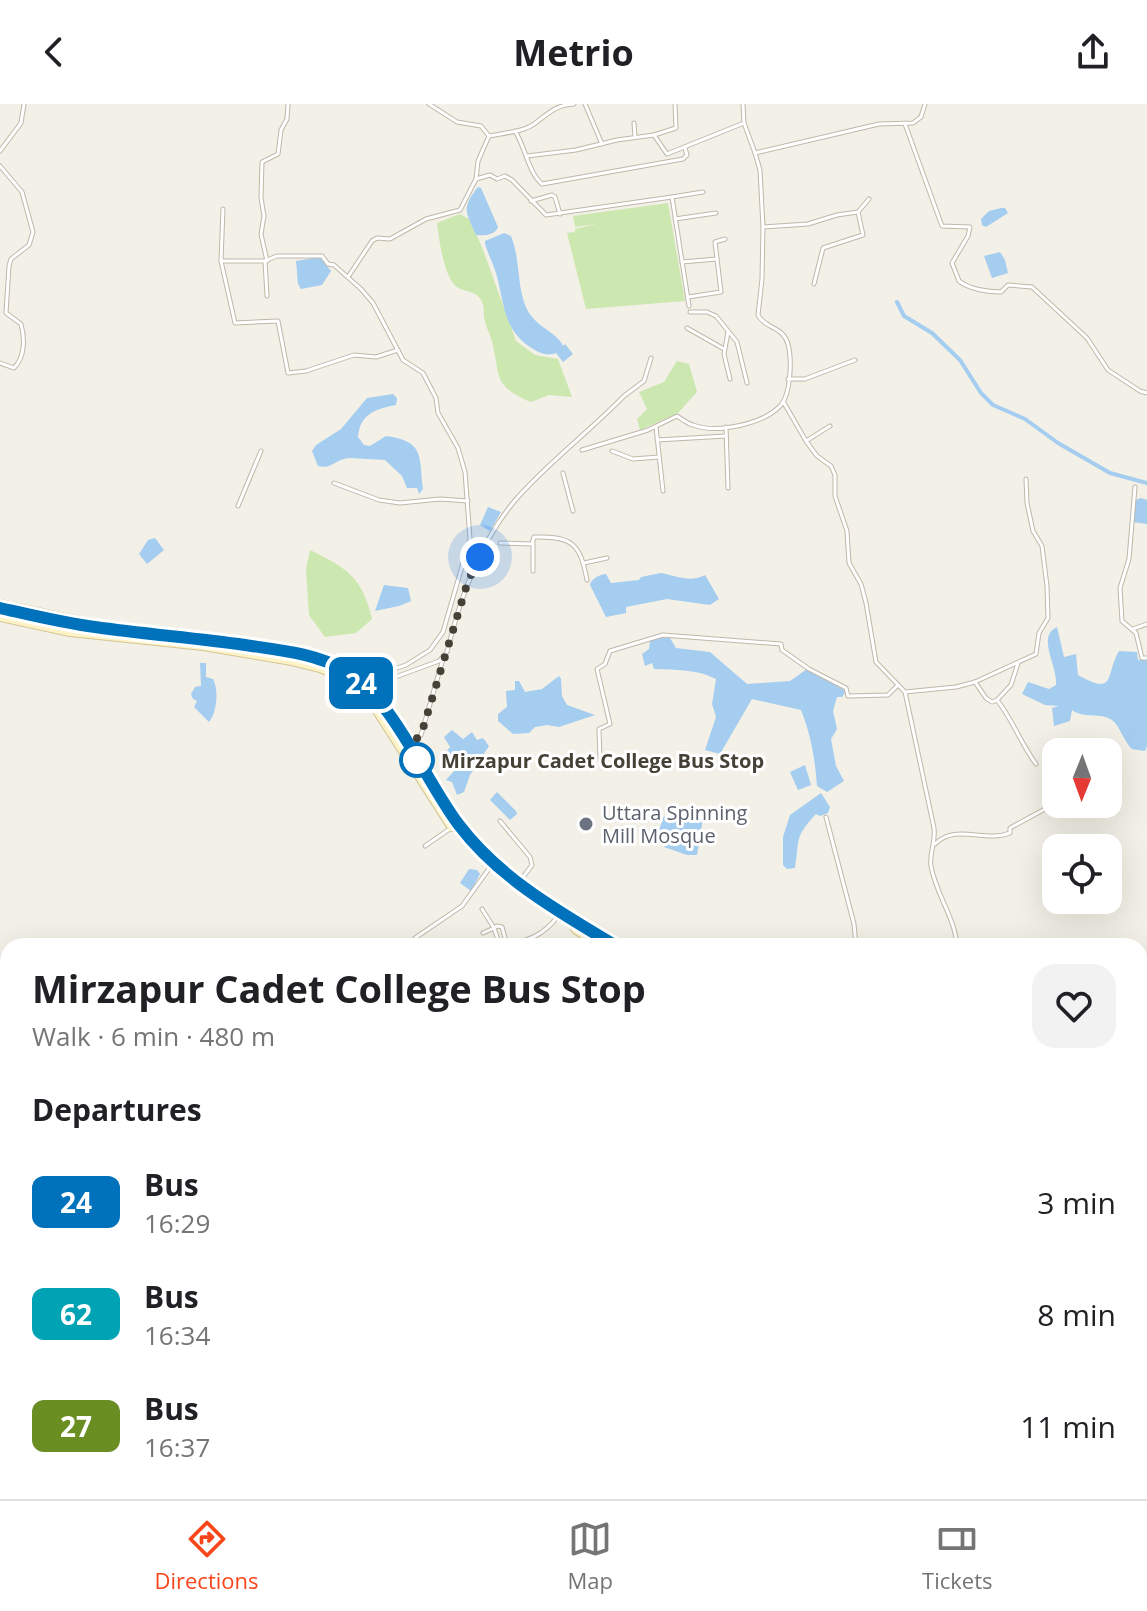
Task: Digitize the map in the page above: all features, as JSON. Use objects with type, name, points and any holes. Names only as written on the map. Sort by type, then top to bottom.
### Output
[{"type":"highway","points":[[0,610],[76,625],[167,632],[291,652],[330,663],[352,675],[370,690],[410,744],[468,836],[493,862],[597,938]]},
{"type":"highway","points":[[0,610],[74,630],[270,653],[331,669],[357,685],[374,701],[452,827],[491,866],[558,916],[574,921],[603,938]]},
{"type":"main road","points":[[167,632],[292,650],[329,659],[371,686],[410,744]]},
{"type":"main road","points":[[574,921],[576,931],[587,938]]},
{"type":"main road","points":[[574,921],[607,938]]},
{"type":"street","points":[[0,151],[21,123],[24,104]]},
{"type":"street","points":[[267,296],[261,234],[264,216],[262,162],[278,154],[288,104]]},
{"type":"street","points":[[429,104],[457,122],[481,126],[489,136]]},
{"type":"street","points":[[489,136],[532,125],[540,116],[560,105],[574,104]]},
{"type":"street","points":[[585,104],[602,144]]},
{"type":"street","points":[[527,156],[654,135],[677,127],[675,104]]},
{"type":"street","points":[[582,450],[656,427],[677,416],[694,426],[742,427],[775,410],[783,401],[788,379],[787,342],[776,327],[765,324],[758,315],[763,227],[760,170],[744,123],[743,104]]},
{"type":"street","points":[[755,153],[822,140],[879,124],[913,123],[921,117],[925,104]]},
{"type":"street","points":[[634,123],[635,137]]},
{"type":"street","points":[[654,135],[666,154],[744,123]]},
{"type":"street","points":[[905,124],[942,226],[970,227],[952,263],[959,281],[969,287],[995,292],[1001,292],[1008,285],[1032,287],[1087,338],[1108,370],[1147,393]]},
{"type":"street","points":[[515,131],[539,183],[549,184],[683,159],[687,155],[685,148]]},
{"type":"street","points":[[348,277],[377,238],[390,239],[426,219],[460,210],[476,179],[478,161],[489,136]]},
{"type":"street","points":[[0,166],[22,192],[33,232],[29,245],[11,259],[9,266],[6,313],[21,324],[24,347],[14,368],[0,363]]},
{"type":"street","points":[[476,179],[490,175],[512,180],[544,214],[703,192]]},
{"type":"street","points":[[531,201],[552,195],[560,214]]},
{"type":"street","points":[[672,197],[689,306]]},
{"type":"street","points":[[763,227],[808,224],[858,212],[869,199]]},
{"type":"street","points":[[223,209],[221,261],[235,323],[278,321],[288,373],[306,371],[354,355],[376,357],[398,350]]},
{"type":"street","points":[[814,284],[823,248],[863,235],[858,212]]},
{"type":"street","points":[[675,219],[716,213]]},
{"type":"street","points":[[688,297],[721,292],[716,241],[725,239]]},
{"type":"street","points":[[221,261],[266,261],[277,256],[320,255],[348,277],[373,303],[403,360],[423,373],[431,386],[438,413],[458,448],[465,472],[470,539],[440,638],[430,650],[406,665],[364,679]]},
{"type":"street","points":[[682,262],[717,259]]},
{"type":"street","points":[[690,312],[707,312],[716,316],[740,350],[747,383]]},
{"type":"street","points":[[687,328],[724,349]]},
{"type":"street","points":[[728,332],[724,349],[730,379]]},
{"type":"street","points":[[410,744],[421,735],[468,581],[492,533],[516,499],[624,396],[644,381],[651,358]]},
{"type":"street","points":[[788,379],[805,379],[855,360]]},
{"type":"street","points":[[783,401],[806,441],[834,472],[835,496],[847,531],[849,563],[864,593],[876,662],[905,692],[929,800],[934,845],[931,865],[956,938]]},
{"type":"street","points":[[806,441],[830,426]]},
{"type":"street","points":[[656,427],[663,491]]},
{"type":"street","points":[[726,427],[728,488]]},
{"type":"street","points":[[657,440],[726,436]]},
{"type":"street","points":[[238,506],[261,451]]},
{"type":"street","points":[[612,451],[633,459],[659,457]]},
{"type":"street","points":[[563,473],[573,511]]},
{"type":"street","points":[[905,692],[975,682],[1036,654],[1039,633],[1048,614],[1042,546],[1032,527],[1026,479]]},
{"type":"street","points":[[334,483],[379,500],[400,503],[440,499],[468,501]]},
{"type":"street","points":[[1135,487],[1129,559],[1120,588],[1120,603],[1122,621],[1133,629],[1142,658],[1147,658]]},
{"type":"street","points":[[500,543],[526,545],[534,537],[571,541],[584,563],[587,580]]},
{"type":"street","points":[[533,541],[533,571]]},
{"type":"street","points":[[584,563],[607,558]]},
{"type":"street","points":[[1133,629],[1147,624]]},
{"type":"street","points":[[600,760],[600,728],[610,724],[597,669],[605,665],[610,651],[663,635],[780,643],[782,650],[798,662],[846,688],[848,696],[888,695],[898,685]]},
{"type":"street","points":[[371,686],[428,666],[443,656]]},
{"type":"street","points":[[975,682],[986,698],[992,702],[997,700],[1011,685],[1018,663]]},
{"type":"street","points":[[997,700],[1036,764]]},
{"type":"street","points":[[934,845],[948,835],[1005,835],[1010,833],[1010,828],[1042,810]]},
{"type":"street","points":[[826,817],[855,938]]},
{"type":"street","points":[[500,821],[530,857],[532,865],[520,882]]},
{"type":"street","points":[[425,846],[452,827]]},
{"type":"street","points":[[415,938],[462,906],[491,866]]},
{"type":"street","points":[[482,909],[500,938]]},
{"type":"street","points":[[535,938],[550,927],[558,916]]},
{"type":"street","points":[[483,933],[502,927],[503,938]]},
{"type":"green space","points":[[668,203],[685,301],[586,309],[567,233],[596,224],[575,227],[573,216]]},
{"type":"green space","points":[[460,214],[469,219],[482,247],[516,341],[535,355],[558,359],[572,397],[549,395],[531,402],[503,384],[482,302],[477,295],[460,289],[452,282],[443,258],[437,223]]},
{"type":"green space","points":[[677,361],[689,364],[697,392],[678,413],[640,430],[637,419],[647,409],[639,392],[664,382]]},
{"type":"green space","points":[[310,550],[334,562],[358,583],[372,619],[356,633],[325,637],[309,615],[306,569]]},
{"type":"water","points":[[478,187],[498,227],[495,232],[486,235],[476,235],[467,210],[469,200]]},
{"type":"water","points":[[1001,208],[1008,213],[986,227],[982,225],[981,219],[989,211]]},
{"type":"water","points":[[504,233],[511,236],[514,244],[522,297],[529,313],[573,354],[563,362],[556,353],[544,354],[533,349],[510,325],[485,244],[485,241]]},
{"type":"water","points":[[1000,252],[1008,273],[992,278],[984,256]]},
{"type":"water","points":[[320,257],[331,271],[322,285],[301,289],[296,261]]},
{"type":"water","points":[[393,394],[397,398],[396,405],[381,408],[365,418],[358,437],[364,445],[370,446],[386,436],[399,438],[414,447],[421,468],[423,489],[419,494],[417,488],[407,488],[402,476],[385,460],[350,458],[318,466],[312,451],[316,445],[341,429],[367,398]]},
{"type":"water","points":[[1136,500],[1147,500],[1147,524],[1133,522]]},
{"type":"water","points":[[488,507],[501,512],[490,531],[480,525]]},
{"type":"water","points":[[155,538],[164,550],[147,564],[139,554],[148,540]]},
{"type":"water","points":[[661,573],[689,579],[705,575],[719,599],[710,605],[667,599],[626,607],[626,613],[606,617],[590,585],[604,574],[611,583],[639,580]]},
{"type":"water","points":[[384,585],[408,588],[411,601],[375,611]]},
{"type":"water","points":[[1057,627],[1064,657],[1076,654],[1078,675],[1090,681],[1099,684],[1108,680],[1119,651],[1137,652],[1138,660],[1147,659],[1145,751],[1132,749],[1115,723],[1103,716],[1072,710],[1070,721],[1054,726],[1052,708],[1059,706],[1045,705],[1022,694],[1028,682],[1049,689],[1056,685],[1048,637]]},
{"type":"water","points":[[670,638],[676,648],[710,652],[747,684],[790,681],[807,669],[846,691],[842,697],[837,697],[833,711],[837,729],[831,739],[836,766],[844,781],[827,792],[817,786],[812,747],[801,710],[752,699],[720,754],[705,750],[716,717],[712,704],[716,679],[694,672],[654,669],[652,663],[645,666],[642,654],[649,649],[650,641]]},
{"type":"water","points":[[200,663],[206,663],[206,677],[213,679],[216,689],[215,707],[209,722],[194,707],[197,701],[191,694],[195,687],[201,686]]},
{"type":"water","points":[[559,676],[562,696],[567,705],[595,715],[559,727],[547,725],[535,727],[529,733],[513,734],[498,721],[498,714],[507,707],[506,691],[515,690],[515,681],[519,681],[525,692],[542,689]]},
{"type":"water","points":[[452,730],[463,739],[472,732],[477,740],[483,738],[489,746],[470,775],[464,792],[457,795],[452,782],[446,780],[456,769],[450,766],[451,760],[446,752],[450,747],[444,737]]},
{"type":"water","points":[[805,765],[811,785],[798,790],[790,772]]},
{"type":"water","points":[[497,792],[516,811],[517,814],[510,820],[490,800]]},
{"type":"water","points":[[821,793],[830,807],[828,813],[816,814],[804,828],[799,838],[795,868],[787,869],[783,865],[783,837],[790,815]]},
{"type":"water","points":[[700,810],[703,818],[697,855],[664,847],[668,842],[659,830],[664,816]]},
{"type":"water","points":[[469,869],[477,870],[480,874],[471,891],[460,883]]},
{"type":"waterway","points":[[897,302],[904,316],[932,333],[960,360],[981,393],[993,405],[1025,419],[1058,443],[1110,473],[1147,483]]},
{"type":"bus line","name":"24","points":[[0,608],[76,625],[291,652],[345,670],[370,690],[384,707],[448,810],[478,848],[501,870],[543,901],[603,938]]},
{"type":"place","name":"Mirzapur Cadet College Bus Stop","points":[[417,760]]},
{"type":"place","name":"Uttara Spinning Mill Mosque","points":[[586,824]]},
{"type":"route","points":[[417,760],[420,758],[411,743],[421,735],[443,656],[447,652],[468,581],[480,557]]}]
